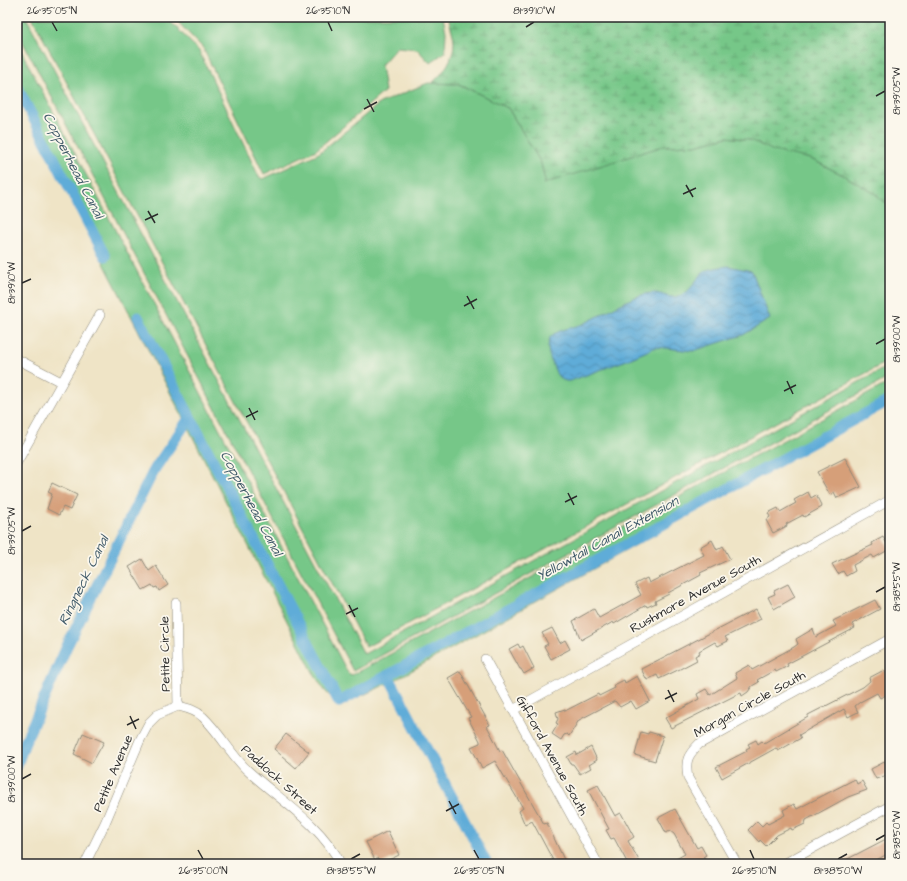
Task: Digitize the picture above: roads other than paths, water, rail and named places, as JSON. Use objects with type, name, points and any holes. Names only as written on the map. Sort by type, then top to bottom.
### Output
[{"type":"street","points":[[17,462],[61,382],[100,316]]},
{"type":"street","points":[[17,359],[61,382]]},
{"type":"street","name":"Rushmore Avenue South","points":[[513,710],[890,500]]},
{"type":"street","name":"Petite Circle","points":[[176,603],[178,706]]},
{"type":"street","name":"Morgan Circle South","points":[[737,864],[688,778],[686,765],[689,754],[700,744],[890,639]]},
{"type":"street","name":"Gifford Avenue South","points":[[485,659],[598,864]]},
{"type":"street","name":"Petite Avenue","points":[[85,864],[105,823],[140,740],[149,723],[157,715],[178,706]]},
{"type":"street","name":"Paddock Street","points":[[178,706],[191,709],[202,716],[245,768],[310,823],[324,838],[341,864]]},
{"type":"street","points":[[784,864],[890,806]]},
{"type":"water","points":[[728,266],[752,271],[770,319],[743,335],[693,351],[656,347],[627,360],[570,381],[563,380],[557,375],[548,351],[550,338],[555,333],[583,324],[627,301],[644,294],[655,293],[672,297],[681,295],[689,290],[704,272]]},
{"type":"waterway","name":"Copperhead Canal","points":[[17,87],[105,256]]},
{"type":"waterway","name":"Yellowtail Canal Extension","points":[[138,317],[339,702],[890,400]]},
{"type":"waterway","name":"Ringneck Canal","points":[[17,765],[25,742],[67,646],[154,470],[190,417]]},
{"type":"waterway","points":[[388,675],[487,864]]}]
